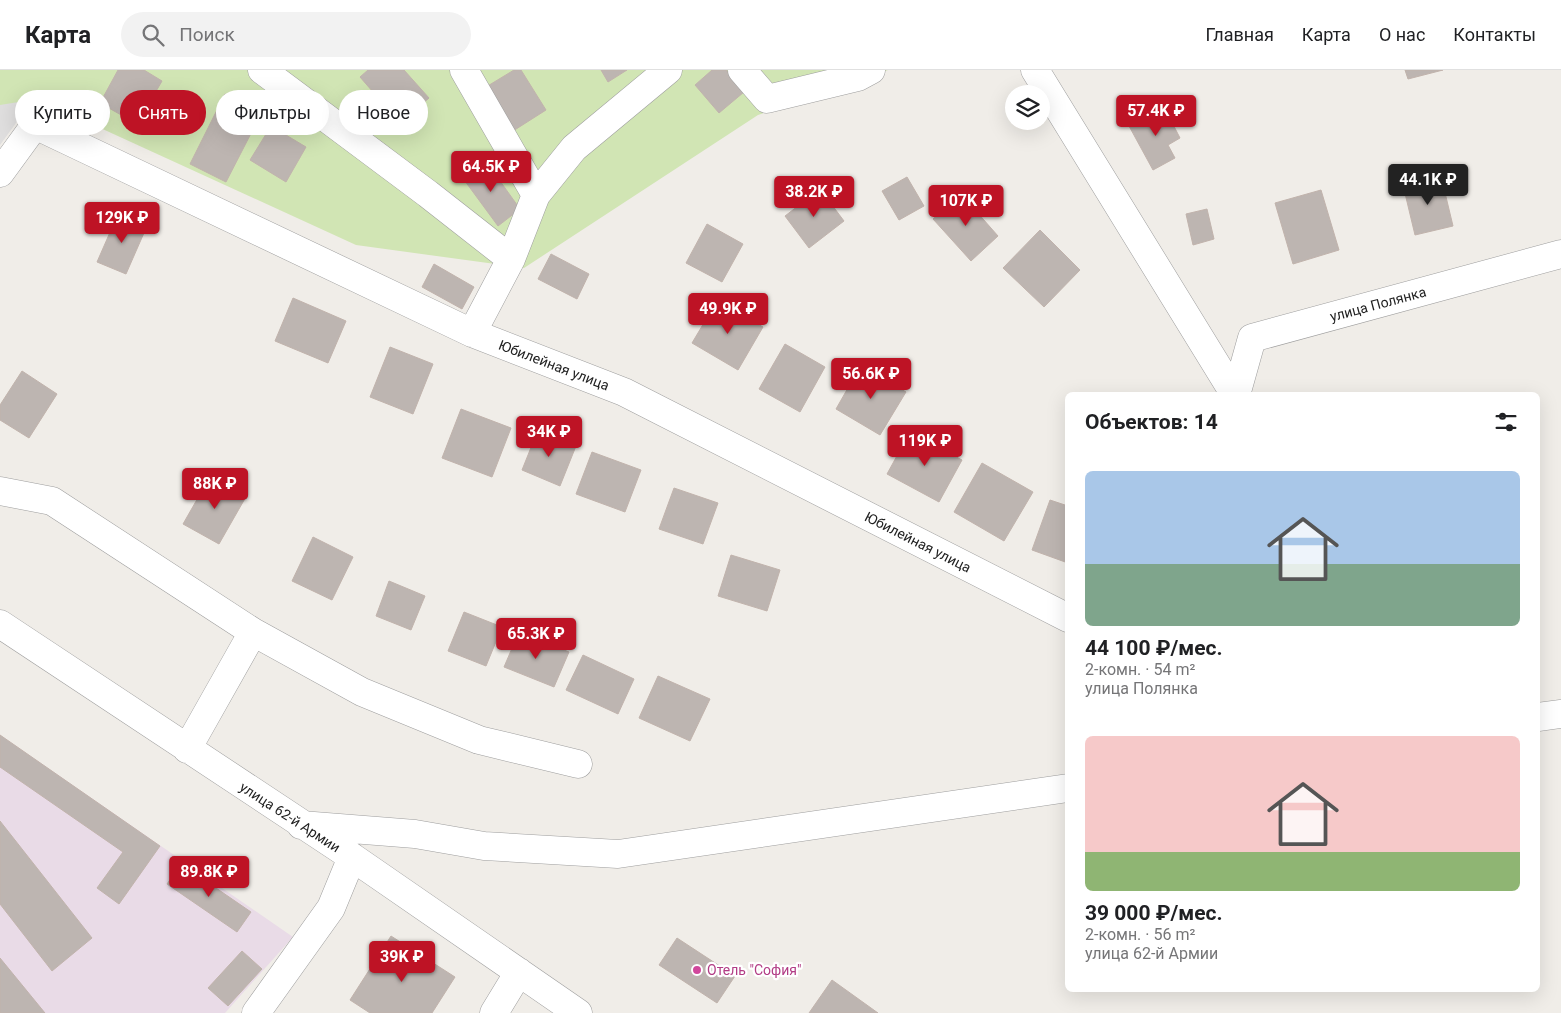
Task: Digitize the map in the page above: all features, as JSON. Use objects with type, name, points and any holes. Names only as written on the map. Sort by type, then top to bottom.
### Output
[{"type":"street","points":[[262,70],[428,194],[511,259]]},
{"type":"street","points":[[464,70],[536,195]]},
{"type":"street","points":[[472,333],[511,259],[536,195],[574,148],[668,70]]},
{"type":"street","points":[[742,70],[767,99],[858,77],[871,70]]},
{"type":"street","points":[[1035,70],[1234,392]]},
{"type":"street","name":"Юбилейная улица","points":[[0,173],[35,125],[472,333],[624,392],[1065,616]]},
{"type":"street","name":"улица Полянка","points":[[1237,392],[1252,338],[1561,254]]},
{"type":"street","points":[[0,492],[52,501],[254,632],[362,692],[470,737],[578,764]]},
{"type":"street","name":"улица 62-й Армии","points":[[0,624],[301,825],[352,856],[578,1013]]},
{"type":"street","points":[[187,749],[254,632]]},
{"type":"street","points":[[1540,717],[1561,714]]},
{"type":"street","points":[[301,825],[415,834],[484,846],[618,854],[1065,788]]},
{"type":"street","points":[[256,1013],[331,908],[352,856]]},
{"type":"street","points":[[494,1013],[519,972]]},
{"type":"shaded area","points":[[0,70],[48,79],[40,90],[15,90],[15,124],[0,145]]},
{"type":"shaded area","points":[[0,735],[293,937],[225,1013],[0,1013]]},
{"type":"green space","points":[[0,70],[888,70],[758,115],[524,268],[356,245],[110,132],[110,90],[15,90],[15,103],[0,105]]},
{"type":"building","points":[[118,70],[144,70],[162,81],[157,90],[120,90],[120,114],[110,109],[110,90],[107,90]]},
{"type":"building","points":[[368,70],[404,70],[422,90],[371,90],[360,77]]},
{"type":"building","points":[[514,70],[521,70],[546,110],[513,131],[486,87]]},
{"type":"building","points":[[601,70],[627,70],[608,82]]},
{"type":"building","points":[[712,70],[726,70],[744,92],[719,113],[695,85]]},
{"type":"building","points":[[1405,70],[1443,70],[1408,79]]},
{"type":"building","points":[[1164,107],[1180,138],[1168,145],[1175,158],[1153,170],[1129,126]]},
{"type":"building","points":[[216,112],[216,135],[250,135],[226,182],[190,164]]},
{"type":"building","points":[[265,135],[286,135],[306,147],[286,182],[250,160]]},
{"type":"building","points":[[485,160],[520,209],[498,226],[462,177]]},
{"type":"building","points":[[1441,176],[1453,226],[1415,235],[1403,185]]},
{"type":"building","points":[[907,177],[924,206],[899,220],[882,191]]},
{"type":"building","points":[[820,189],[844,221],[809,248],[785,216]]},
{"type":"building","points":[[1321,190],[1339,250],[1293,264],[1275,203]]},
{"type":"building","points":[[961,194],[998,236],[971,261],[933,219]]},
{"type":"building","points":[[1207,209],[1214,239],[1193,245],[1186,214]]},
{"type":"building","points":[[118,214],[147,226],[126,274],[97,262]]},
{"type":"building","points":[[707,224],[743,244],[722,282],[686,263]]},
{"type":"building","points":[[1040,230],[1080,270],[1044,307],[1003,268]]},
{"type":"building","points":[[551,254],[589,274],[577,299],[538,279]]},
{"type":"building","points":[[434,264],[474,287],[462,309],[422,287]]},
{"type":"building","points":[[293,298],[346,321],[328,363],[275,341]]},
{"type":"building","points":[[717,301],[763,327],[738,370],[692,343]]},
{"type":"building","points":[[785,344],[825,367],[800,412],[759,389]]},
{"type":"building","points":[[390,347],[433,364],[413,414],[370,397]]},
{"type":"building","points":[[861,365],[906,392],[880,435],[836,409]]},
{"type":"building","points":[[22,371],[57,394],[29,438],[0,420],[0,405]]},
{"type":"building","points":[[461,409],[511,428],[492,477],[442,458]]},
{"type":"building","points":[[538,430],[576,446],[560,486],[522,470]]},
{"type":"building","points":[[910,432],[962,460],[939,502],[887,474]]},
{"type":"building","points":[[592,452],[641,470],[625,512],[576,494]]},
{"type":"building","points":[[982,463],[1033,492],[1004,541],[954,512]]},
{"type":"building","points":[[211,475],[247,495],[219,544],[183,524]]},
{"type":"building","points":[[674,488],[718,503],[703,544],[659,529]]},
{"type":"building","points":[[1050,500],[1065,505],[1065,562],[1032,550]]},
{"type":"building","points":[[313,537],[353,557],[332,600],[292,581]]},
{"type":"building","points":[[731,555],[780,570],[767,611],[718,596]]},
{"type":"building","points":[[389,581],[425,596],[411,630],[376,616]]},
{"type":"building","points":[[464,612],[502,627],[486,666],[448,651]]},
{"type":"building","points":[[519,632],[569,652],[554,687],[504,667]]},
{"type":"building","points":[[583,655],[634,679],[618,714],[566,690]]},
{"type":"building","points":[[658,676],[710,699],[690,741],[639,718]]},
{"type":"building","points":[[0,735],[160,846],[119,904],[97,888],[123,852],[0,767]]},
{"type":"building","points":[[0,821],[92,938],[52,971],[0,904]]},
{"type":"building","points":[[181,864],[251,912],[237,932],[167,884]]},
{"type":"building","points":[[391,936],[455,977],[432,1013],[370,1013],[350,1000]]},
{"type":"building","name":"Отель \"София\"","points":[[677,938],[735,976],[717,1003],[659,965]]},
{"type":"building","points":[[242,951],[262,969],[228,1006],[208,988]]},
{"type":"building","points":[[0,958],[45,1013],[0,1013]]},
{"type":"building","points":[[832,980],[878,1013],[809,1013]]},
{"type":"place","name":"Отель \"София\"","points":[[697,970]]}]
